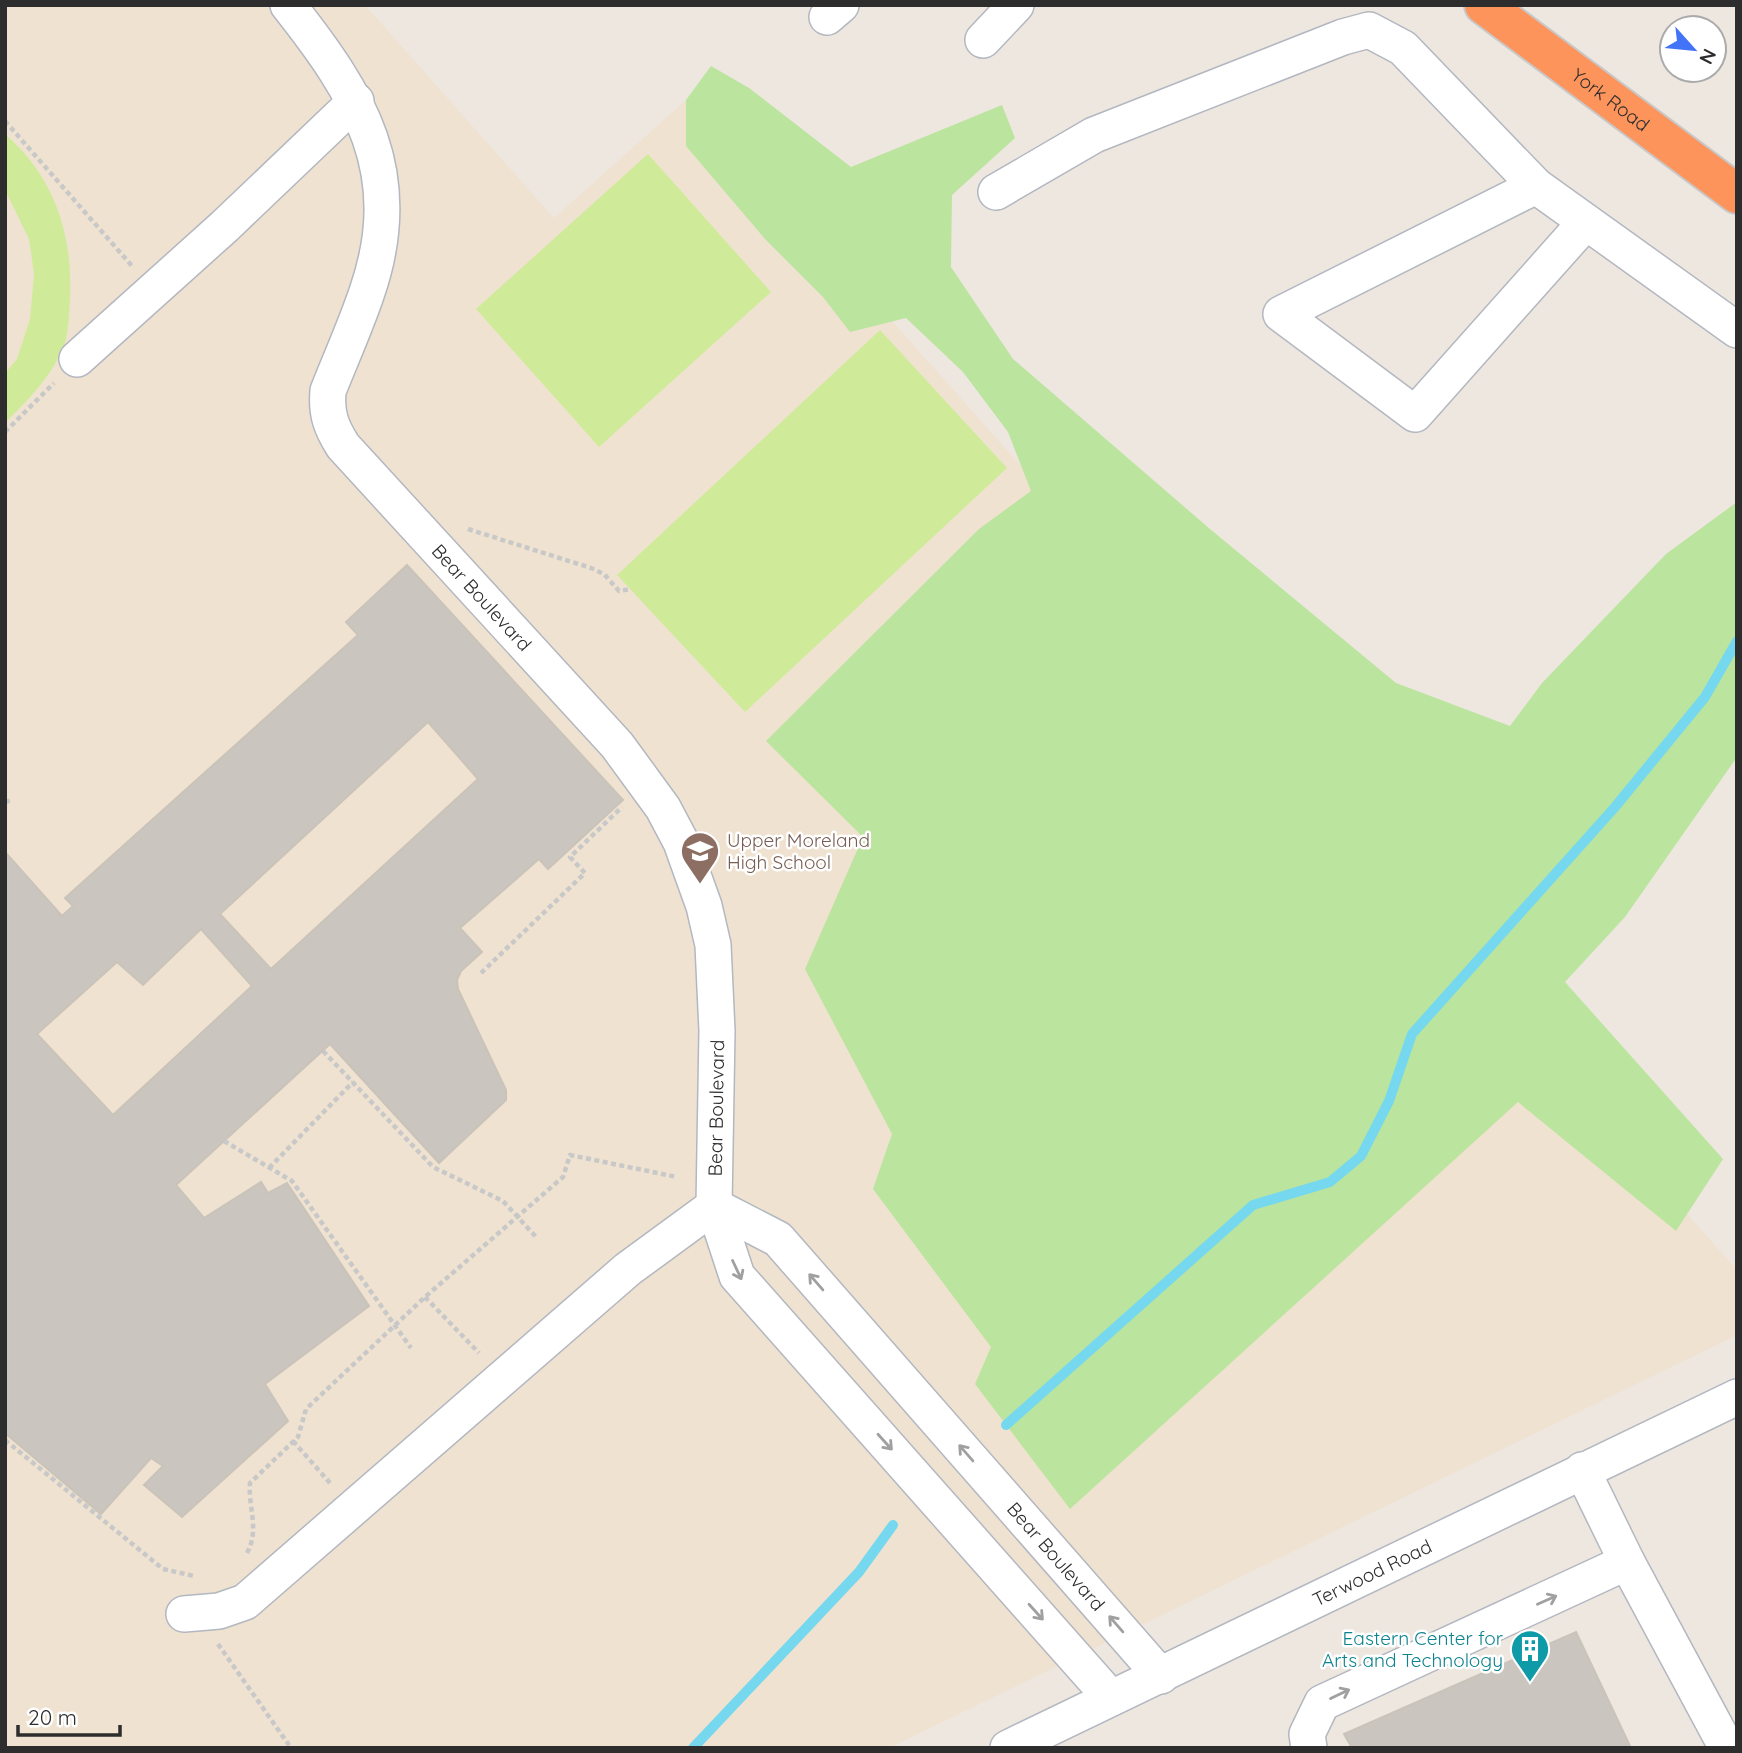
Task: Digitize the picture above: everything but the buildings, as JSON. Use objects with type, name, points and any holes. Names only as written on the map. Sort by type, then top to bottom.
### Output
[{"type":"highway","name":"York Road","points":[[1485,5],[1737,194]]},
{"type":"street","name":"Bear Boulevard","points":[[288,5],[323,49],[356,101],[371,138],[380,177],[382,214],[379,247],[368,290],[328,391],[326,408],[330,426],[343,446],[617,745],[663,808],[681,842],[704,906],[717,985],[714,1206],[737,1276],[1111,1698]]},
{"type":"street","points":[[983,40],[1016,5]]},
{"type":"street","points":[[996,192],[1094,135],[1343,37],[1369,30],[1403,48],[1536,186],[1737,330]]},
{"type":"street","points":[[77,359],[356,101]]},
{"type":"street","points":[[1536,186],[1281,314],[1415,414],[1585,223]]},
{"type":"street","name":"Bear Boulevard","points":[[714,1206],[778,1239],[1161,1676]]},
{"type":"street","points":[[192,1613],[219,1611],[245,1602],[628,1269],[714,1206]]},
{"type":"street","name":"Terwood Road","points":[[1008,1748],[1737,1397]]},
{"type":"street","points":[[1582,1470],[1627,1562],[1727,1748]]},
{"type":"street","points":[[1309,1748],[1307,1734],[1322,1703],[1627,1562]]},
{"type":"path","points":[[5,121],[153,290]]},
{"type":"path","points":[[5,432],[77,359]]},
{"type":"path","points":[[462,527],[591,568],[604,574],[619,591],[631,589]]},
{"type":"path","points":[[5,802],[12,800]]},
{"type":"path","points":[[481,973],[585,873],[570,857],[628,802]]},
{"type":"path","points":[[323,1051],[433,1167],[503,1201],[537,1238]]},
{"type":"path","points":[[269,1168],[353,1082]]},
{"type":"path","points":[[224,1141],[292,1181],[411,1348]]},
{"type":"path","points":[[242,1560],[254,1541],[250,1483],[298,1437],[306,1409],[396,1328],[425,1297],[563,1177],[569,1154],[677,1177]]},
{"type":"path","points":[[425,1297],[503,1377]]},
{"type":"path","points":[[5,1440],[163,1569],[180,1574],[208,1576]]},
{"type":"path","points":[[192,1613],[291,1748]]},
{"type":"shaded area","name":"Upper Moreland High School","points":[[5,5],[365,5],[554,218],[686,100],[893,322],[1737,1270],[1737,1335],[889,1748],[5,1748]]},
{"type":"green space","points":[[711,66],[749,88],[851,167],[1002,105],[1015,138],[952,195],[951,267],[1013,359],[1210,529],[1396,683],[1510,726],[1542,683],[1666,554],[1737,502],[1737,757],[1625,917],[1565,982],[1723,1159],[1676,1231],[1518,1102],[1070,1509],[975,1384],[991,1347],[873,1189],[892,1134],[805,969],[863,837],[766,741],[979,529],[1031,491],[1008,432],[963,372],[906,318],[850,332],[823,297],[765,239],[686,146],[686,100]]},
{"type":"green space","points":[[5,134],[36,169],[57,208],[68,251],[70,298],[67,335],[59,357],[31,396],[5,423],[5,373],[17,359],[30,319],[34,274],[29,239],[5,190]]},
{"type":"green space","points":[[648,154],[771,292],[599,447],[476,309]]},
{"type":"green space","points":[[880,330],[1007,468],[745,712],[617,575]]},
{"type":"waterway","points":[[1006,1425],[1253,1205],[1330,1182],[1361,1156],[1389,1101],[1412,1034],[1615,807],[1705,697],[1737,641]]},
{"type":"waterway","points":[[693,1748],[859,1572],[893,1525]]},
{"type":"place","name":"Upper Moreland High School","points":[[700,885]]},
{"type":"place","name":"Eastern Center for Arts and Technology","points":[[1530,1683]]}]
